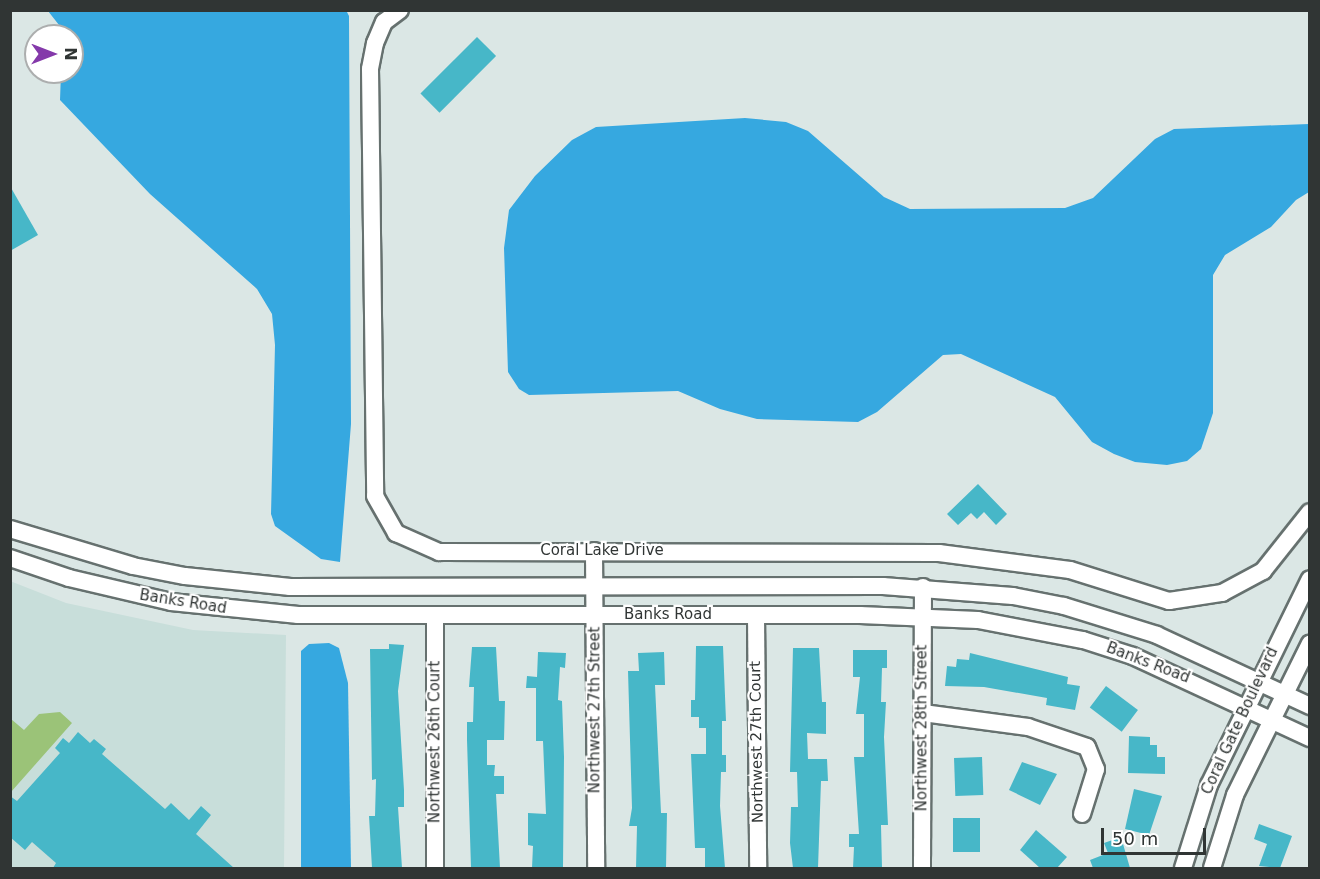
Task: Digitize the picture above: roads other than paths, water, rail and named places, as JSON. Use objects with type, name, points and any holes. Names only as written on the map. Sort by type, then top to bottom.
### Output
[{"type":"street","name":"Coral Lake Drive","points":[[400,10],[384,22],[375,43],[370,69],[375,496],[396,533],[439,552],[939,553],[1070,570],[1169,601],[1222,593],[1263,571],[1310,512]]},
{"type":"street","name":"Banks Road","points":[[10,529],[133,566],[238,583],[302,587],[923,587],[1013,596],[1064,606],[1157,635],[1310,706]]},
{"type":"street","name":"Northwest 27th Street","points":[[594,551],[596,868]]},
{"type":"street","name":"Banks Road","points":[[10,558],[120,591],[223,609],[298,615],[922,616],[978,620],[1083,640],[1182,675],[1310,738]]},
{"type":"street","name":"Northwest 28th Street","points":[[922,868],[923,587]]},
{"type":"street","name":"Coral Gate Boulevard","points":[[1183,868],[1203,800],[1246,706],[1308,588]]},
{"type":"street","name":"Northwest 26th Court","points":[[435,615],[435,868]]},
{"type":"street","name":"Northwest 27th Court","points":[[756,615],[758,868]]},
{"type":"street","name":"Coral Gate Boulevard","points":[[1212,868],[1235,795],[1310,643]]},
{"type":"street","points":[[923,713],[1028,727],[1087,747],[1096,769],[1082,814]]},
{"type":"water","points":[[346,10],[349,16],[351,424],[340,562],[321,559],[275,526],[271,514],[275,345],[272,314],[257,289],[150,194],[60,100],[61,84],[84,84],[84,24],[58,24],[48,11]]},
{"type":"water","points":[[745,118],[786,122],[808,131],[884,197],[910,209],[1065,208],[1093,198],[1155,139],[1174,129],[1309,124],[1309,192],[1296,200],[1271,227],[1225,255],[1213,275],[1213,413],[1201,449],[1187,461],[1167,465],[1135,462],[1114,454],[1092,442],[1055,397],[961,354],[943,355],[877,412],[858,422],[757,419],[720,409],[678,391],[529,395],[519,389],[508,372],[504,248],[509,210],[535,176],[572,140],[596,127]]},
{"type":"water","points":[[329,643],[339,648],[348,683],[351,868],[301,868],[301,651],[309,644]]}]
